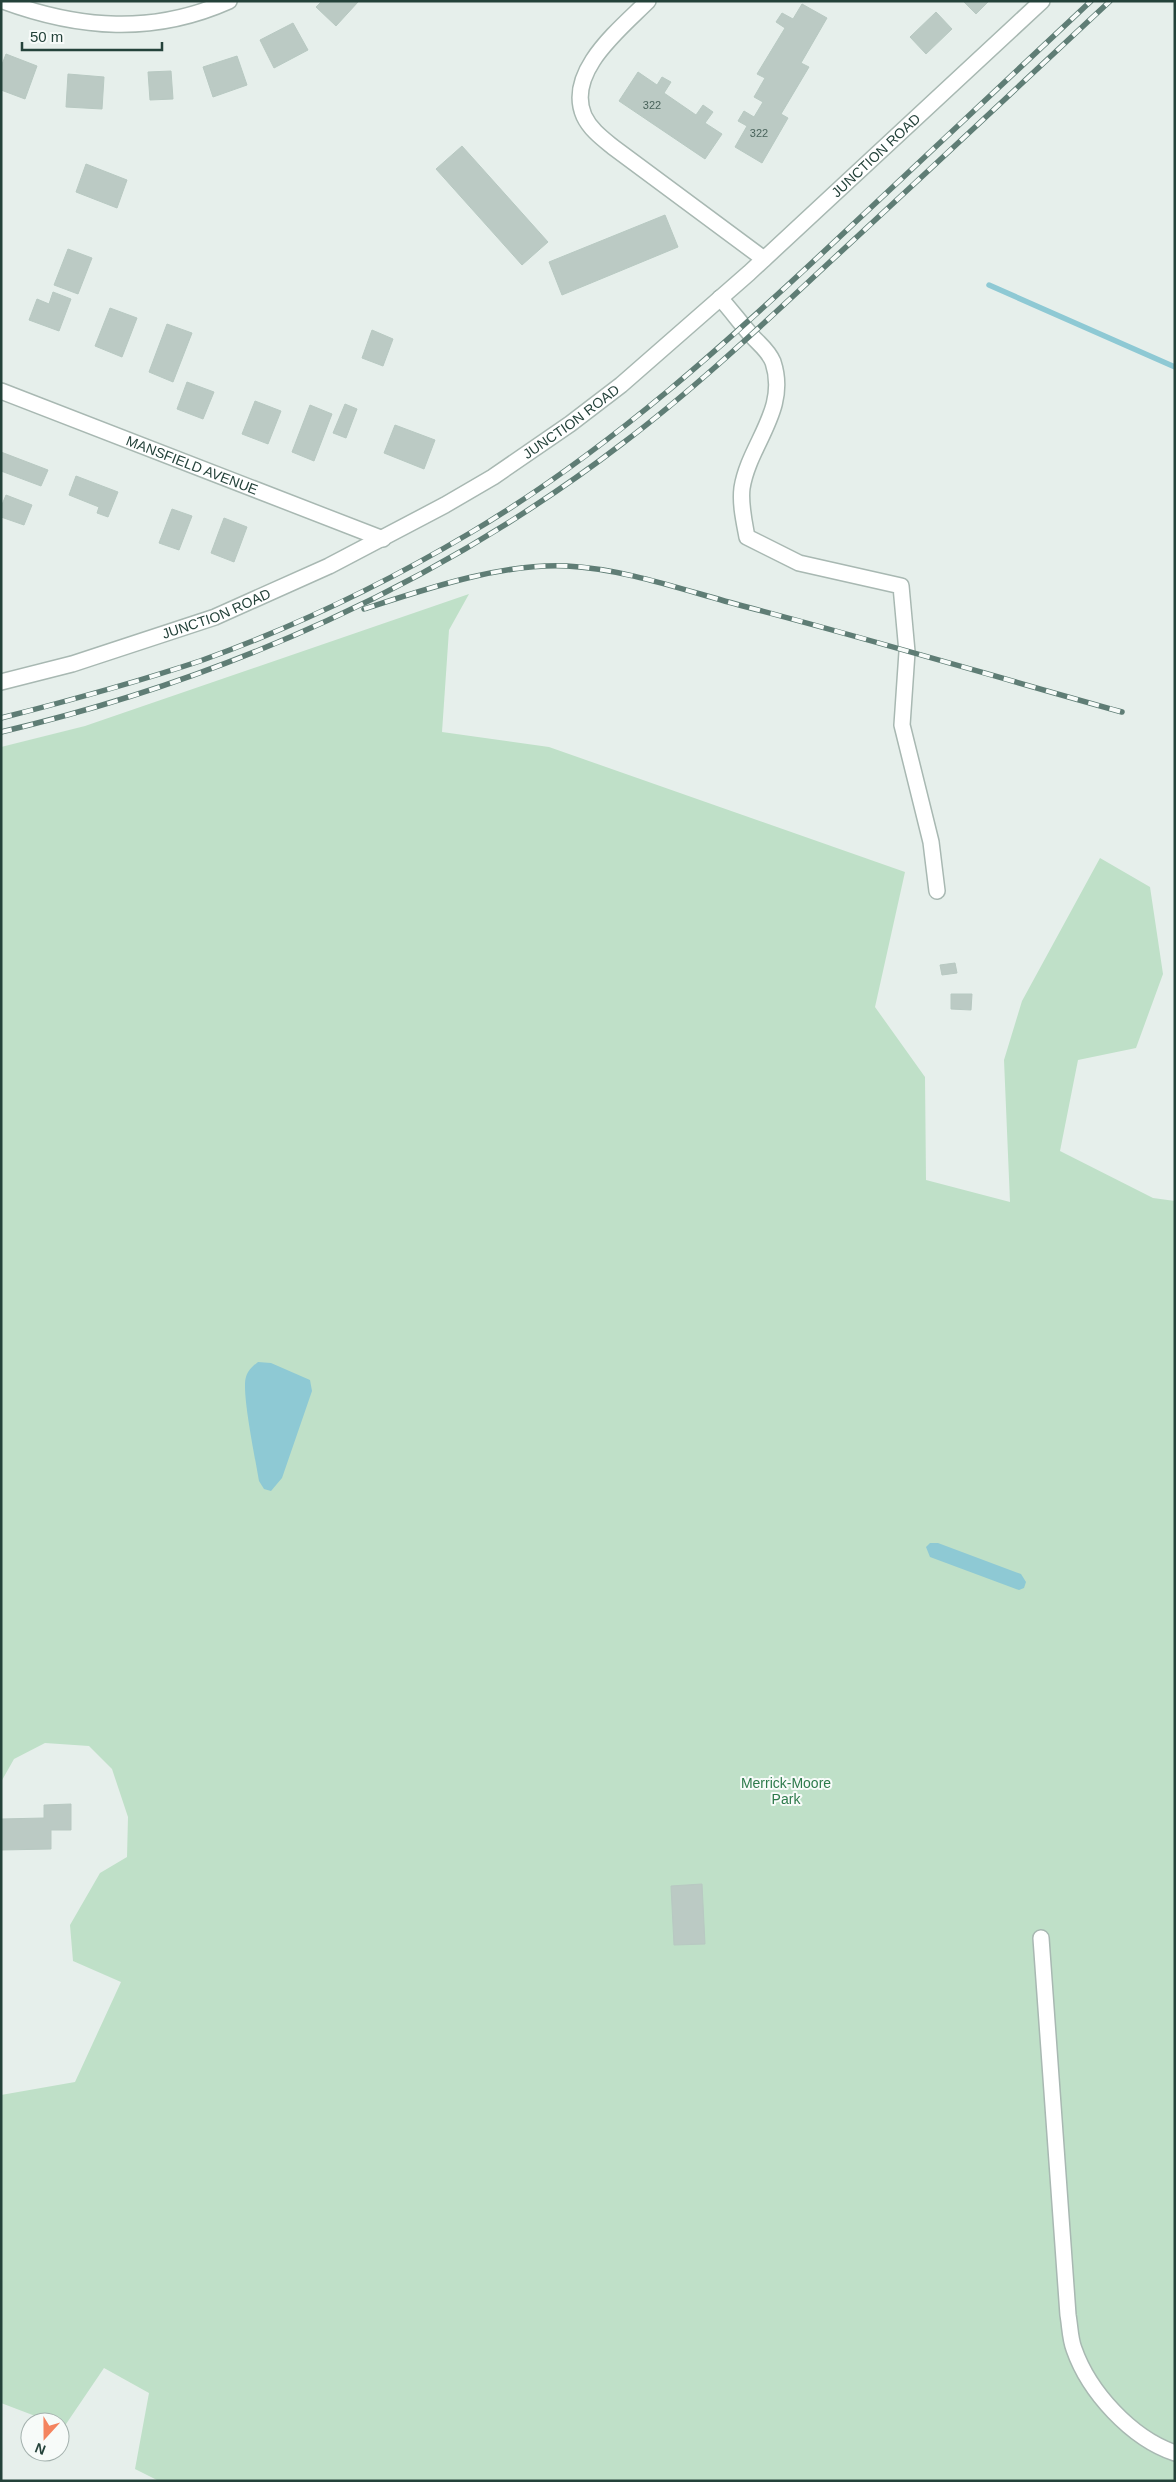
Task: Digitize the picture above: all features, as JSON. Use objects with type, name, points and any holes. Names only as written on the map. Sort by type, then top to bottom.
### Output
[{"type":"street","points":[[3,1],[37,14],[72,22],[105,25],[142,24],[178,18],[229,1]]},
{"type":"street","points":[[648,1],[597,54],[584,74],[579,90],[584,116],[595,132],[613,147],[764,259]]},
{"type":"street","name":"JUNCTION ROAD","points":[[1,682],[72,664],[215,617],[329,566],[493,477],[570,424],[621,385],[764,259],[1042,1]]},
{"type":"street","points":[[720,298],[752,336],[765,348],[772,362],[776,377],[777,395],[773,414],[756,447],[742,490],[742,511],[747,537],[799,563],[901,586],[907,652],[902,725],[931,842],[938,891]]},
{"type":"street","name":"MANSFIELD AVENUE","points":[[1,391],[383,538]]},
{"type":"street","points":[[1041,1938],[1068,2315],[1074,2349],[1098,2395],[1132,2430],[1175,2453]]},
{"type":"green space","name":"Merrick-Moore Park","points":[[469,594],[449,630],[442,732],[549,747],[905,872],[875,1007],[925,1077],[926,1180],[1010,1202],[1004,1060],[1022,1001],[1100,858],[1150,887],[1163,974],[1136,1048],[1078,1060],[1060,1151],[1153,1198],[1175,1201],[1175,2481],[159,2481],[135,2469],[149,2393],[104,2368],[70,2418],[70,2412],[25,2412],[1,2403],[1,2095],[75,2082],[121,1982],[73,1961],[70,1925],[100,1873],[127,1857],[128,1817],[112,1769],[89,1746],[45,1743],[14,1759],[1,1782],[1,747],[85,726]]},
{"type":"water","points":[[258,1362],[271,1363],[310,1380],[312,1391],[282,1478],[271,1491],[264,1489],[259,1481],[246,1396],[246,1377],[251,1368]]},
{"type":"water","points":[[930,1543],[938,1543],[1021,1574],[1026,1582],[1024,1588],[1019,1590],[930,1557],[926,1547]]},
{"type":"building","points":[[322,1],[358,2],[336,26],[316,7]]},
{"type":"building","points":[[963,1],[989,1],[976,14]]},
{"type":"building","points":[[802,4],[827,18],[801,63],[809,67],[781,114],[788,118],[762,163],[735,147],[747,126],[738,121],[744,111],[754,117],[763,102],[754,97],[765,78],[757,74],[785,28],[776,22],[782,13],[793,19]]},
{"type":"building","points":[[936,12],[952,29],[926,54],[910,37]]},
{"type":"building","points":[[293,23],[308,50],[274,68],[260,40]]},
{"type":"building","points":[[6,54],[37,66],[25,99],[1,90],[1,67]]},
{"type":"building","points":[[237,56],[247,85],[213,97],[203,67]]},
{"type":"building","points":[[171,71],[173,99],[150,100],[148,72]]},
{"type":"building","points":[[638,72],[657,85],[662,77],[671,82],[664,93],[696,115],[703,105],[713,112],[705,123],[722,134],[705,159],[619,101]]},
{"type":"building","points":[[68,74],[104,77],[102,109],[66,107]]},
{"type":"building","points":[[462,146],[548,242],[522,265],[436,169]]},
{"type":"building","points":[[86,164],[127,180],[117,208],[76,192]]},
{"type":"building","points":[[665,215],[678,247],[562,295],[549,262]]},
{"type":"building","points":[[68,249],[92,258],[78,294],[54,285]]},
{"type":"building","points":[[53,292],[71,299],[59,331],[29,320],[37,299],[49,304]]},
{"type":"building","points":[[110,308],[137,318],[122,357],[95,346]]},
{"type":"building","points":[[167,324],[192,333],[173,382],[149,372]]},
{"type":"building","points":[[372,330],[393,339],[383,366],[362,358]]},
{"type":"building","points":[[187,382],[214,392],[203,419],[177,409]]},
{"type":"building","points":[[255,401],[281,411],[268,444],[242,434]]},
{"type":"building","points":[[345,404],[357,409],[346,438],[333,433]]},
{"type":"building","points":[[310,405],[332,414],[314,461],[292,452]]},
{"type":"building","points":[[395,425],[435,440],[424,469],[384,453]]},
{"type":"building","points":[[1,452],[48,470],[41,486],[1,471]]},
{"type":"building","points":[[76,476],[118,492],[108,517],[97,513],[99,507],[69,495]]},
{"type":"building","points":[[6,495],[32,505],[24,525],[1,517],[1,507]]},
{"type":"building","points":[[172,509],[192,516],[179,550],[159,543]]},
{"type":"building","points":[[224,518],[247,527],[234,562],[211,553]]},
{"type":"building","points":[[955,963],[957,973],[942,975],[940,965]]},
{"type":"building","points":[[951,994],[972,994],[971,1010],[951,1009]]},
{"type":"building","points":[[71,1804],[71,1830],[51,1830],[51,1849],[1,1850],[1,1819],[44,1818],[44,1805]]},
{"type":"building","points":[[702,1884],[705,1944],[674,1945],[671,1886]]},
{"type":"waterway","points":[[989,285],[1175,367]]},
{"type":"railway","points":[[1,718],[175,669],[269,634],[372,587],[438,552],[522,501],[620,430],[759,312],[1091,1]]},
{"type":"railway","points":[[1,732],[85,710],[167,684],[248,654],[327,620],[405,582],[480,540],[553,494],[650,422],[730,354],[1110,1]]},
{"type":"railway","points":[[364,609],[438,586],[490,573],[542,566],[589,568],[634,576],[1122,712]]}]
